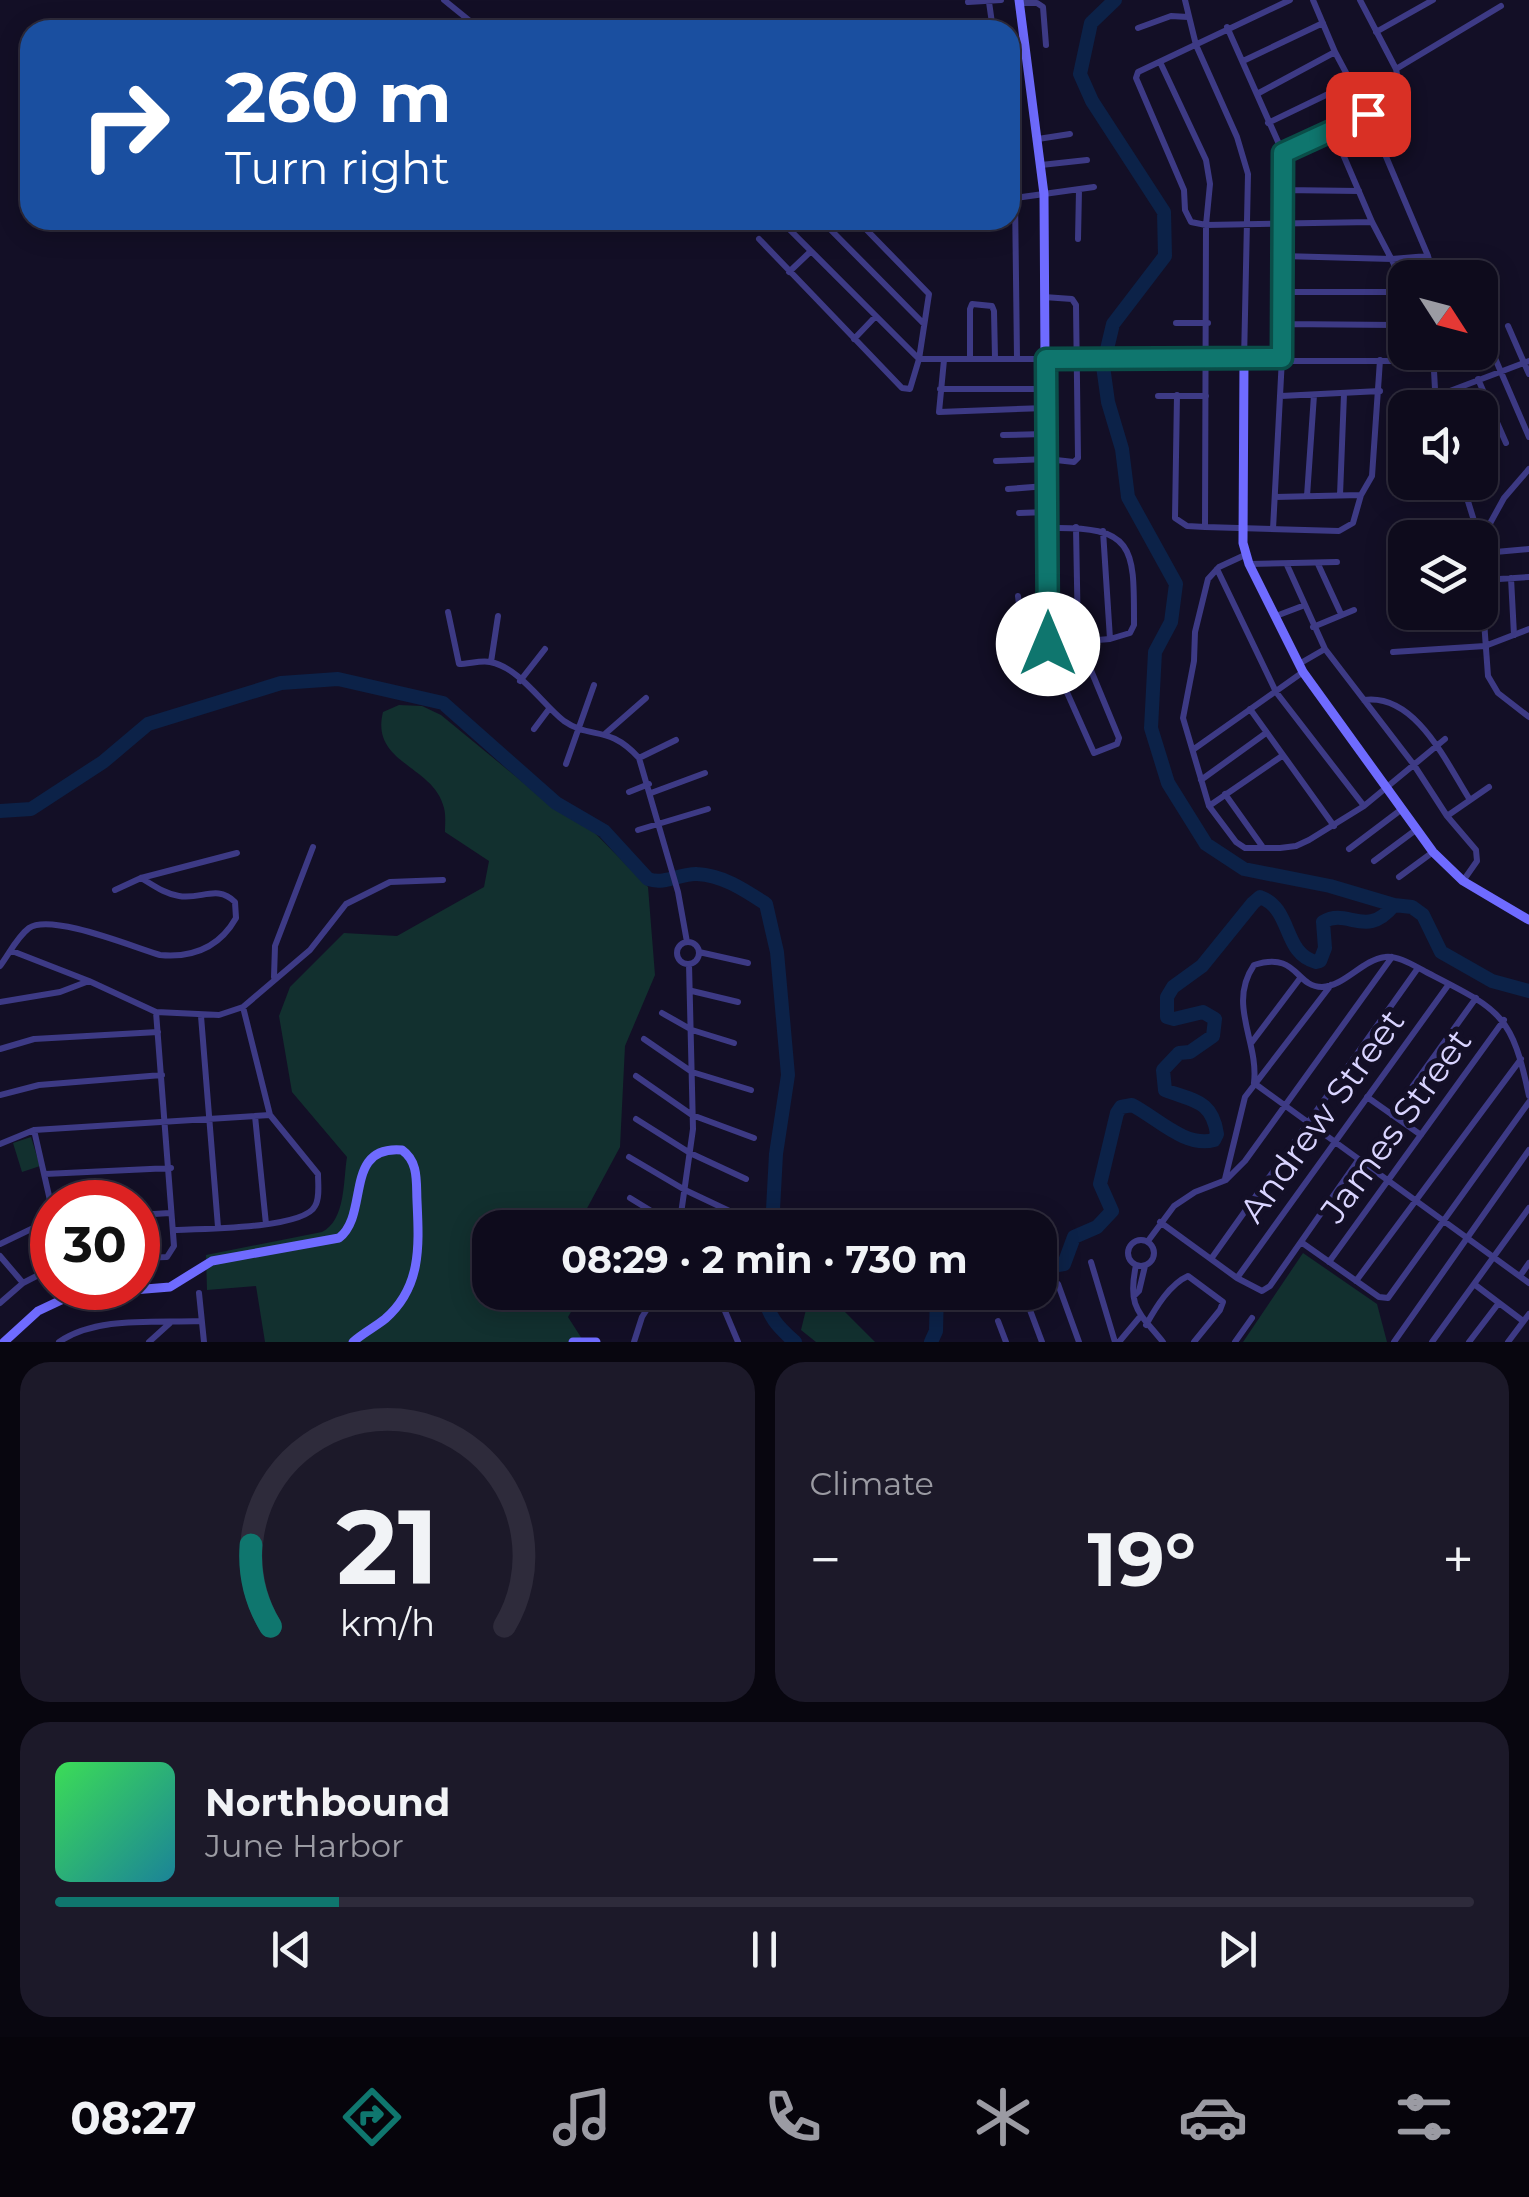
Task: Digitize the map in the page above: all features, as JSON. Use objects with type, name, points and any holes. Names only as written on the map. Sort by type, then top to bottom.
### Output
[{"type":"street","points":[[444,0],[469,20]]},
{"type":"street","points":[[968,2],[1001,0]]},
{"type":"street","points":[[1185,0],[1196,45],[1244,155],[1248,174],[1242,528],[1247,560],[1300,668],[1433,852],[1463,881],[1529,920]]},
{"type":"street","points":[[1290,0],[1143,68],[1136,78],[1184,190],[1190,222],[1372,222]]},
{"type":"street","points":[[1313,0],[1368,114],[1429,260]]},
{"type":"street","points":[[1283,153],[1368,114],[1397,89],[1396,69],[1360,0]]},
{"type":"street","points":[[1376,32],[1433,0]]},
{"type":"street","points":[[1046,45],[1043,7],[1037,2],[1019,1],[1044,194],[1048,644],[1092,752],[1096,753],[1116,744],[1119,738],[1078,639],[1076,527]]},
{"type":"street","points":[[1396,69],[1501,6]]},
{"type":"street","points":[[1138,28],[1170,16],[1188,17]]},
{"type":"street","points":[[1243,60],[1322,23]]},
{"type":"street","points":[[1227,27],[1283,153],[1281,396],[1273,530]]},
{"type":"street","points":[[1256,94],[1335,52]]},
{"type":"street","points":[[1160,62],[1206,160],[1210,184],[1206,225],[1206,528]]},
{"type":"street","points":[[1268,123],[1351,83]]},
{"type":"street","points":[[1334,131],[1392,259]]},
{"type":"street","points":[[1038,139],[1070,134]]},
{"type":"street","points":[[1041,165],[1087,160]]},
{"type":"street","points":[[1020,197],[1094,187]]},
{"type":"street","points":[[1078,239],[1079,190]]},
{"type":"street","points":[[1282,190],[1359,191]]},
{"type":"street","points":[[789,230],[919,359],[1388,360]]},
{"type":"street","points":[[832,230],[924,324]]},
{"type":"street","points":[[758,239],[906,390],[913,386],[928,292],[867,230]]},
{"type":"street","points":[[1016,230],[1018,358]]},
{"type":"street","points":[[788,272],[810,252]]},
{"type":"street","points":[[1282,256],[1428,256]]},
{"type":"street","points":[[1282,292],[1388,292]]},
{"type":"street","points":[[996,461],[1074,462],[1078,458],[1081,357],[1074,301],[1044,297]]},
{"type":"street","points":[[970,359],[972,304],[992,306],[995,358]]},
{"type":"street","points":[[854,338],[875,317]]},
{"type":"street","points":[[1176,324],[1208,324]]},
{"type":"street","points":[[1282,324],[1388,325]]},
{"type":"street","points":[[1508,326],[1529,374]]},
{"type":"street","points":[[944,360],[937,410],[941,413],[1046,408]]},
{"type":"street","points":[[1177,395],[1175,518],[1186,526],[1206,528],[1347,529],[1356,518],[1361,495],[1372,476],[1380,360]]},
{"type":"street","points":[[1451,390],[1527,362]]},
{"type":"street","points":[[1499,371],[1529,437]]},
{"type":"street","points":[[1478,379],[1480,390]]},
{"type":"street","points":[[940,389],[1046,389]]},
{"type":"street","points":[[1281,396],[1380,391]]},
{"type":"street","points":[[1340,496],[1344,394]]},
{"type":"street","points":[[1308,496],[1314,395]]},
{"type":"street","points":[[1158,396],[1206,396]]},
{"type":"street","points":[[1498,428],[1506,443]]},
{"type":"street","points":[[1003,435],[1045,434]]},
{"type":"street","points":[[1492,520],[1504,498],[1529,469]]},
{"type":"street","points":[[1008,489],[1046,486]]},
{"type":"street","points":[[1275,497],[1361,495]]},
{"type":"street","points":[[1019,513],[1048,512]]},
{"type":"street","points":[[1048,644],[1110,638],[1130,633],[1134,624],[1133,562],[1116,538],[1102,531],[1076,527],[1049,528]]},
{"type":"street","points":[[1102,531],[1110,638]]},
{"type":"street","points":[[1498,552],[1529,549]]},
{"type":"street","points":[[1337,562],[1288,566],[1247,560],[1217,569],[1208,579],[1200,605],[1184,718],[1208,806],[1242,847],[1296,846],[1364,806],[1445,740]]},
{"type":"street","points":[[1318,564],[1341,614]]},
{"type":"street","points":[[1288,566],[1325,649],[1478,855],[1463,881]]},
{"type":"street","points":[[1217,569],[1276,692],[1364,806]]},
{"type":"street","points":[[1498,579],[1529,577]]},
{"type":"street","points":[[1511,578],[1514,635]]},
{"type":"street","points":[[1018,596],[1021,621],[1048,624]]},
{"type":"street","points":[[1276,616],[1304,605]]},
{"type":"street","points":[[1313,627],[1354,610]]},
{"type":"street","points":[[448,612],[459,664],[491,662],[578,728],[606,733],[625,742],[640,758],[678,892],[687,942]]},
{"type":"street","points":[[491,662],[498,616]]},
{"type":"street","points":[[1394,652],[1485,646],[1529,629]]},
{"type":"street","points":[[1484,630],[1490,680],[1498,693],[1529,717]]},
{"type":"street","points":[[520,681],[546,649]]},
{"type":"street","points":[[1194,749],[1276,692],[1325,649]]},
{"type":"street","points":[[566,764],[594,685]]},
{"type":"street","points":[[606,733],[646,698]]},
{"type":"street","points":[[1364,700],[1384,700],[1409,714],[1436,746],[1470,800]]},
{"type":"street","points":[[534,729],[549,709]]},
{"type":"street","points":[[1250,709],[1334,826]]},
{"type":"street","points":[[1200,780],[1266,733]]},
{"type":"street","points":[[640,758],[676,740]]},
{"type":"street","points":[[1208,806],[1282,756]]},
{"type":"street","points":[[651,793],[704,773]]},
{"type":"street","points":[[629,792],[649,784]]},
{"type":"street","points":[[1447,816],[1488,787]]},
{"type":"street","points":[[1225,794],[1262,846]]},
{"type":"street","points":[[1349,848],[1403,808]]},
{"type":"street","points":[[638,830],[708,809]]},
{"type":"street","points":[[1374,861],[1417,830]]},
{"type":"street","points":[[274,979],[275,946],[313,846]]},
{"type":"street","points":[[1399,877],[1433,852]]},
{"type":"street","points":[[115,890],[142,878],[237,853]]},
{"type":"street","points":[[0,966],[30,928],[45,923],[160,956],[176,957],[205,950],[217,942],[236,918],[235,902],[228,895],[210,892],[181,897],[142,878]]},
{"type":"street","points":[[12,951],[156,1012],[201,1016],[234,1013],[310,950],[346,904],[390,882],[443,880]]},
{"type":"street","points":[[687,942],[699,952],[695,962],[689,964],[676,954],[678,947],[687,942]]},
{"type":"street","points":[[699,952],[748,963]]},
{"type":"street","points":[[1148,1241],[1184,1198],[1226,1180],[1246,1160],[1392,957]]},
{"type":"street","points":[[1226,1180],[1239,1116],[1254,1084],[1331,985],[1372,961],[1392,957],[1418,968],[1476,998],[1504,1020],[1521,1059],[1529,1099],[1388,1298],[1379,1297],[1301,1242]]},
{"type":"street","points":[[1254,1084],[1256,1060],[1240,1010],[1250,968],[1259,963],[1282,964],[1291,966],[1312,985],[1331,985]]},
{"type":"street","points":[[682,1210],[692,1115],[689,964]]},
{"type":"street","points":[[1211,1260],[1418,968]]},
{"type":"street","points":[[1252,1042],[1301,977]]},
{"type":"street","points":[[0,1002],[72,989],[89,981]]},
{"type":"street","name":"Andrew Street","points":[[1237,1278],[1449,984]]},
{"type":"street","points":[[692,991],[738,1002]]},
{"type":"street","points":[[1392,1115],[1476,998]]},
{"type":"street","points":[[173,1230],[286,1221],[314,1208],[318,1178],[270,1114],[244,1007]]},
{"type":"street","points":[[156,1012],[171,1168],[174,1251],[160,1256]]},
{"type":"street","points":[[662,1013],[692,1030],[734,1043]]},
{"type":"street","points":[[201,1016],[218,1227]]},
{"type":"street","name":"James Street","points":[[1329,1262],[1504,1020]]},
{"type":"street","points":[[0,1049],[34,1039],[158,1032]]},
{"type":"street","points":[[644,1040],[692,1072],[751,1090]]},
{"type":"street","points":[[1356,1281],[1521,1059]]},
{"type":"street","points":[[0,1095],[39,1085],[162,1076]]},
{"type":"street","points":[[636,1076],[692,1115],[754,1138]]},
{"type":"street","points":[[1254,1084],[1529,1282]]},
{"type":"street","points":[[1366,1097],[1421,1135]]},
{"type":"street","points":[[0,1144],[34,1130],[270,1114]]},
{"type":"street","points":[[255,1116],[266,1224]]},
{"type":"street","points":[[636,1119],[690,1153],[746,1179]]},
{"type":"street","points":[[34,1130],[45,1180]]},
{"type":"street","points":[[4,1342],[38,1311],[72,1295],[170,1287],[212,1260],[339,1238],[350,1225],[372,1157],[386,1150],[402,1150],[413,1161],[416,1177],[418,1268],[402,1299],[386,1318],[353,1342]]},
{"type":"street","points":[[1232,1150],[1246,1160]]},
{"type":"street","points":[[1394,1342],[1529,1150]]},
{"type":"street","points":[[629,1156],[727,1210]]},
{"type":"street","points":[[1160,1222],[1237,1278],[1262,1291],[1270,1286],[1359,1159]]},
{"type":"street","points":[[44,1174],[171,1168]]},
{"type":"street","points":[[630,1198],[650,1210]]},
{"type":"street","points":[[1432,1342],[1529,1208]]},
{"type":"street","points":[[160,1214],[170,1213]]},
{"type":"street","points":[[0,1244],[30,1230]]},
{"type":"street","points":[[1140,1266],[1130,1260],[1129,1247],[1139,1240],[1148,1241]]},
{"type":"street","points":[[1148,1241],[1154,1252],[1152,1261],[1140,1266],[1131,1290],[1142,1321],[1163,1342]]},
{"type":"street","points":[[0,1256],[22,1284]]},
{"type":"street","points":[[1092,1262],[1117,1342],[1181,1278],[1188,1276],[1223,1302],[1194,1342]]},
{"type":"street","points":[[1520,1276],[1529,1263]]},
{"type":"street","points":[[0,1303],[30,1280]]},
{"type":"street","points":[[1058,1284],[1079,1342]]},
{"type":"street","points":[[1474,1284],[1498,1304],[1526,1317],[1508,1342]]},
{"type":"street","points":[[199,1293],[204,1342]]},
{"type":"street","points":[[1469,1342],[1498,1304]]},
{"type":"street","points":[[634,1342],[646,1310]]},
{"type":"street","points":[[725,1310],[738,1342]]},
{"type":"street","points":[[1030,1310],[1042,1342]]},
{"type":"street","points":[[1234,1342],[1252,1318]]},
{"type":"street","points":[[60,1342],[97,1326],[200,1321]]},
{"type":"street","points":[[998,1321],[1006,1342]]},
{"type":"street","points":[[149,1342],[171,1322]]},
{"type":"street","points":[[574,1342],[596,1342]]},
{"type":"green space","points":[[399,705],[422,706],[441,715],[548,803],[590,828],[648,887],[655,975],[625,1046],[620,1147],[586,1210],[472,1210],[472,1310],[572,1310],[568,1317],[584,1342],[265,1342],[256,1286],[207,1290],[206,1255],[322,1232],[339,1209],[347,1157],[292,1092],[279,1016],[290,987],[344,933],[397,936],[484,887],[489,861],[445,832],[445,811],[438,794],[386,743],[381,729],[383,712]]},
{"type":"green space","points":[[31,1137],[40,1166],[22,1172],[13,1143]]},
{"type":"green space","points":[[1303,1253],[1377,1304],[1387,1342],[1243,1342]]},
{"type":"green space","points":[[806,1310],[843,1310],[875,1342],[816,1342],[801,1330]]},
{"type":"waterway","points":[[1115,0],[1091,23],[1080,74],[1092,101],[1164,212],[1165,256],[1113,324],[1103,366],[1108,402],[1122,449],[1128,497],[1176,584],[1171,622],[1155,652],[1151,728],[1168,783],[1206,844],[1244,869],[1412,907],[1423,915],[1441,952],[1492,981],[1529,991]]},
{"type":"waterway","points":[[0,811],[31,809],[103,762],[148,724],[281,683],[338,679],[443,703],[556,803],[604,831],[648,879],[707,875],[734,884],[766,904],[777,952],[788,1075],[776,1154],[773,1210]]},
{"type":"waterway","points":[[1057,1264],[1064,1264],[1074,1237],[1097,1227],[1112,1211],[1100,1184],[1121,1107],[1132,1105],[1192,1140],[1214,1140],[1217,1134],[1205,1108],[1165,1090],[1163,1070],[1179,1053],[1190,1052],[1213,1036],[1215,1019],[1203,1012],[1167,1017],[1167,997],[1173,987],[1202,966],[1260,897],[1278,911],[1298,950],[1316,962],[1325,948],[1323,922],[1332,918],[1375,920],[1394,905]]},
{"type":"waterway","points":[[769,1310],[795,1342]]},
{"type":"waterway","points":[[931,1342],[936,1331],[937,1310]]},
{"type":"route","points":[[1048,644],[1046,359],[1282,358],[1283,153],[1368,114]]}]
